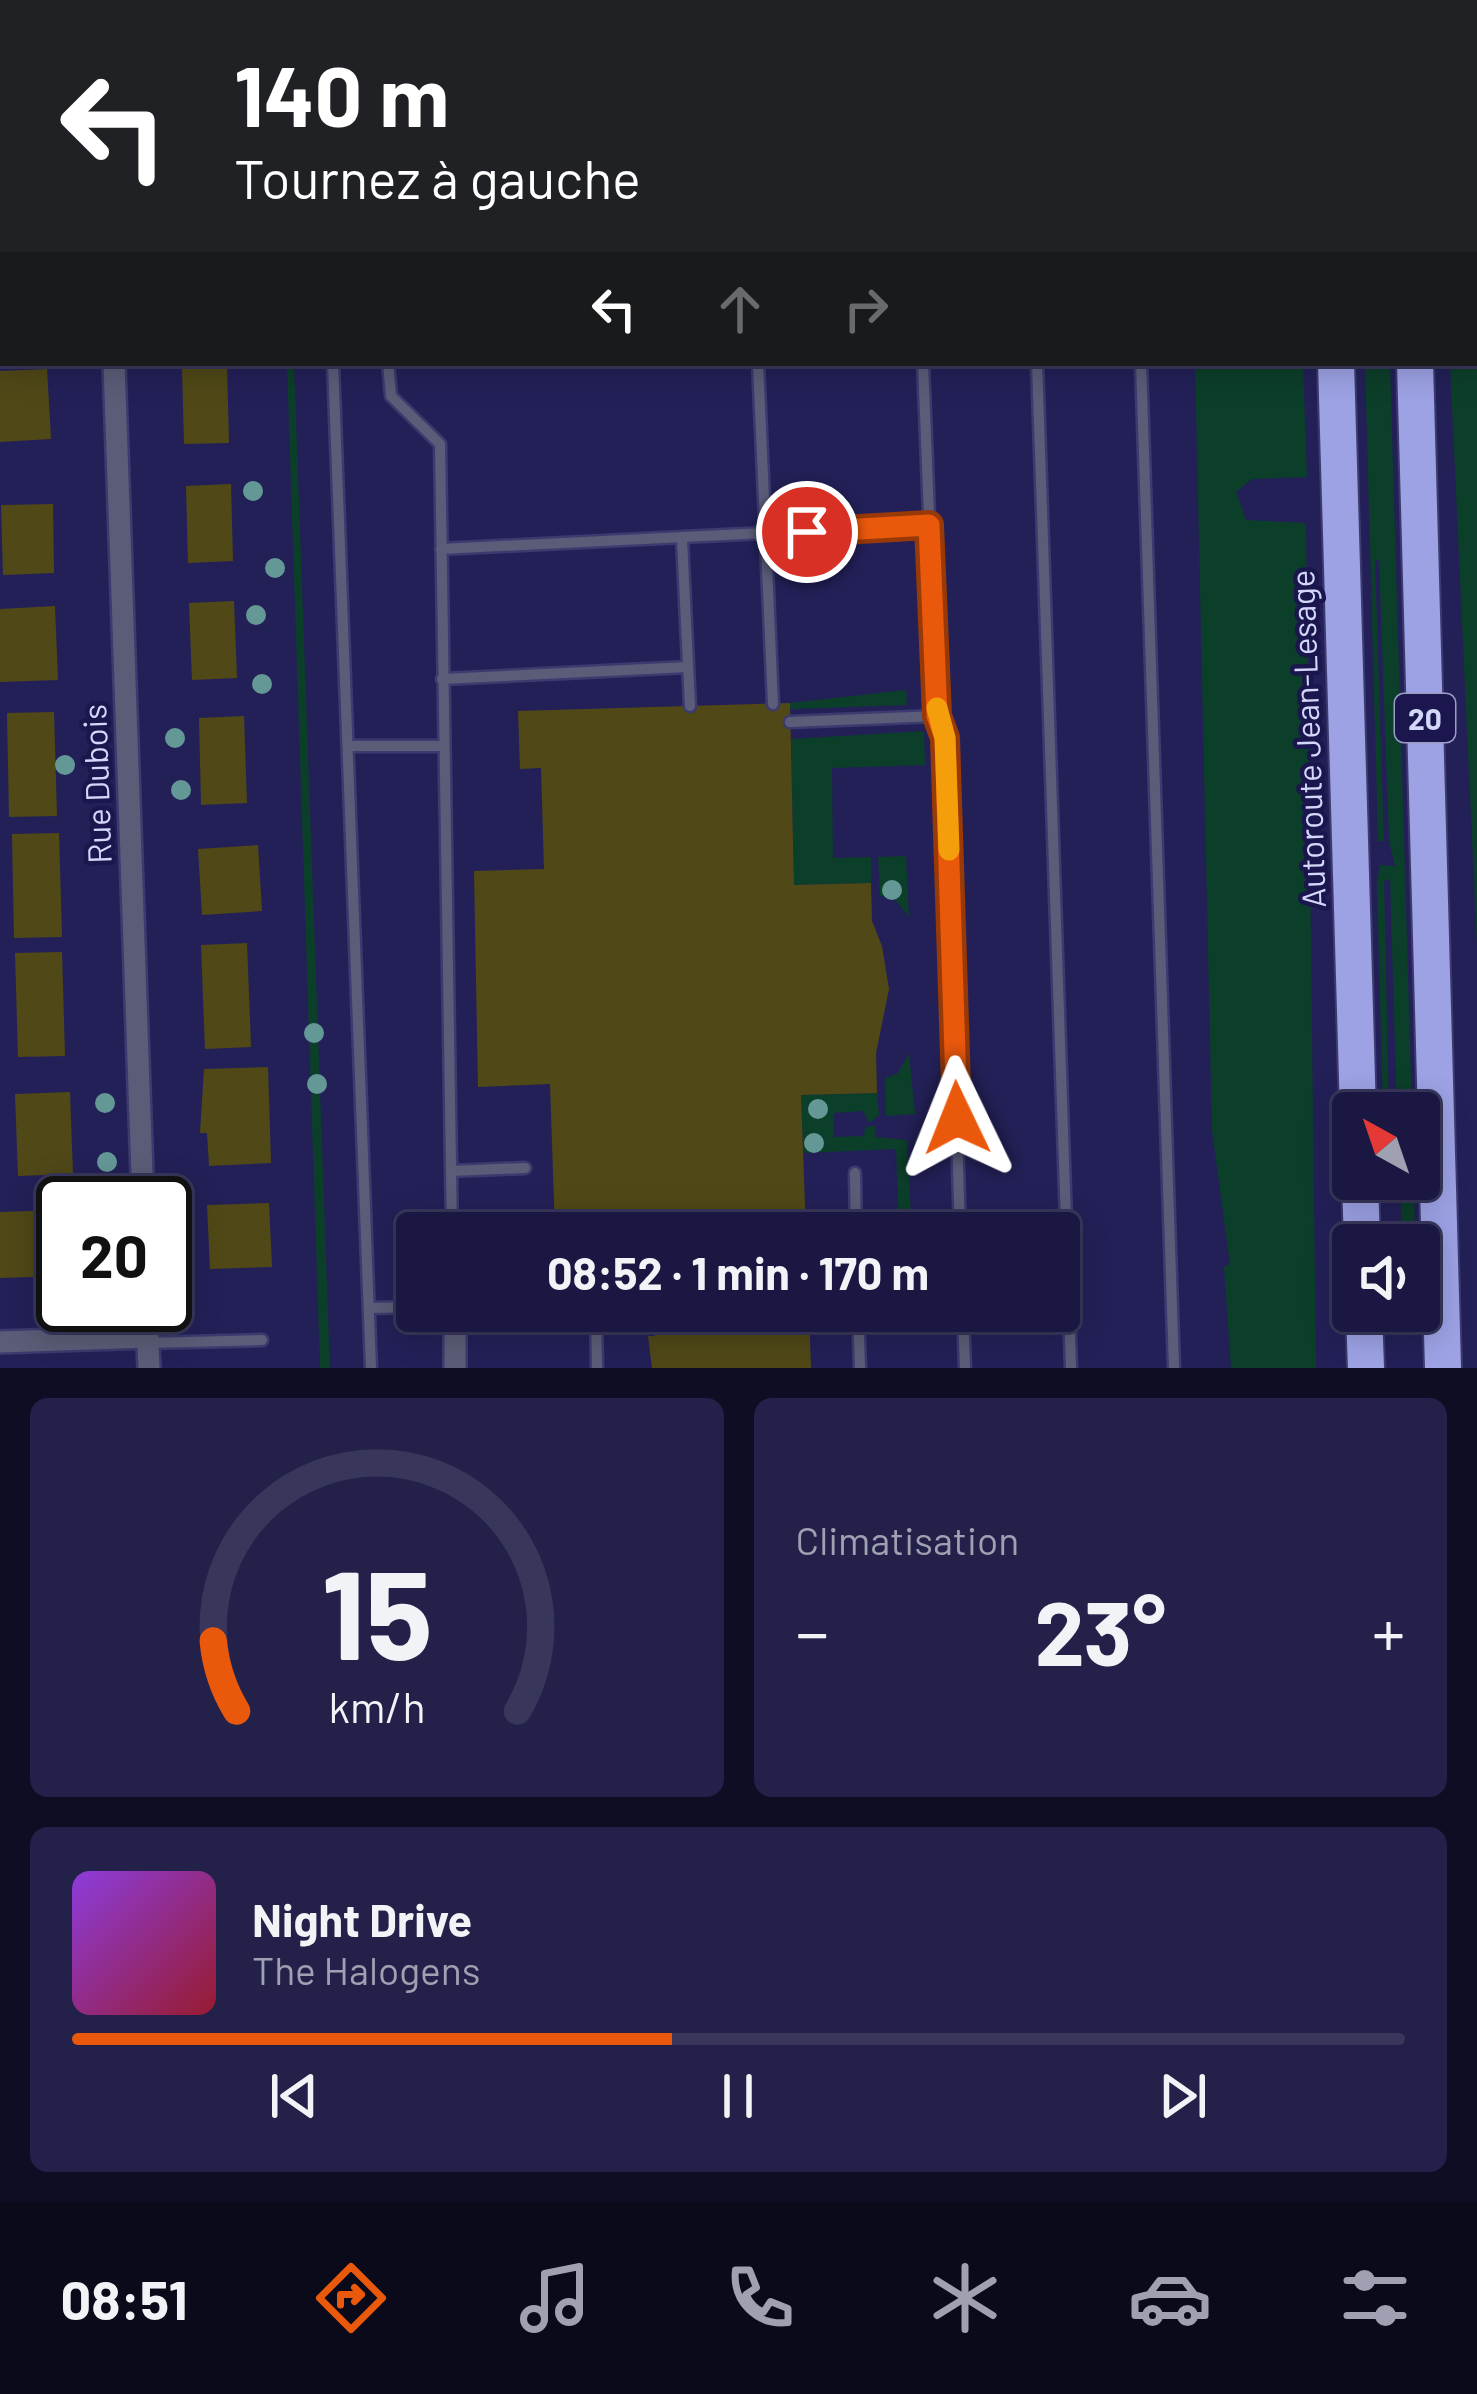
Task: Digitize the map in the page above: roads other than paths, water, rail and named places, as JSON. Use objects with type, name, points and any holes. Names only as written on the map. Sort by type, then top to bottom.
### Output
[{"type":"highway","name":"Autoroute Jean-Lesage","points":[[1336,366],[1357,1092]]},
{"type":"highway","name":"20","points":[[1415,366],[1445,1368]]},
{"type":"highway","points":[[1365,1332],[1366,1368]]},
{"type":"street","name":"Rue Dubois","points":[[114,366],[142,1176]]},
{"type":"street","points":[[148,1332],[148,1368]]},
{"type":"street","points":[[455,1332],[455,1368]]},
{"type":"street","points":[[0,1342],[148,1340]]},
{"type":"lane","points":[[333,366],[352,746],[371,1368]]},
{"type":"lane","points":[[388,366],[391,396],[440,444],[452,1212]]},
{"type":"lane","points":[[758,366],[773,704]]},
{"type":"lane","points":[[923,366],[937,716],[945,738],[959,1212]]},
{"type":"lane","points":[[1037,366],[1072,1368]]},
{"type":"lane","points":[[1141,366],[1174,1368]]},
{"type":"lane","points":[[441,549],[929,525]]},
{"type":"lane","points":[[682,539],[690,706]]},
{"type":"lane","points":[[442,679],[688,667]]},
{"type":"lane","points":[[790,722],[937,716]]},
{"type":"lane","points":[[352,746],[443,746]]},
{"type":"lane","points":[[451,1171],[525,1168]]},
{"type":"lane","points":[[855,1173],[856,1212]]},
{"type":"lane","points":[[369,1307],[396,1307]]},
{"type":"lane","points":[[596,1332],[597,1368]]},
{"type":"lane","points":[[859,1332],[860,1368]]},
{"type":"lane","points":[[964,1332],[965,1368]]},
{"type":"lane","points":[[148,1340],[262,1340]]}]
